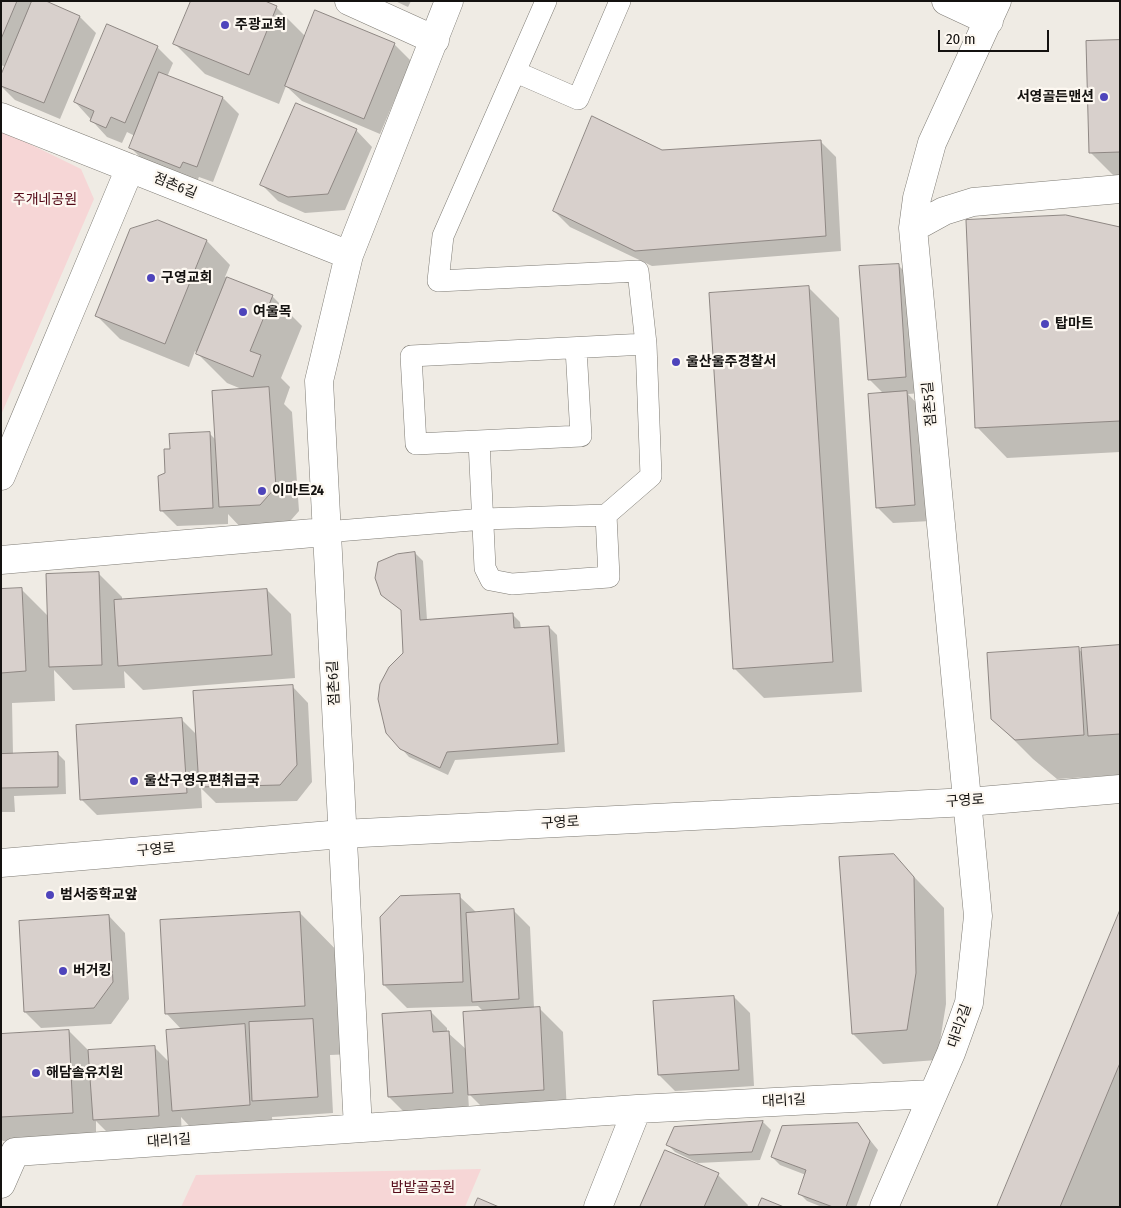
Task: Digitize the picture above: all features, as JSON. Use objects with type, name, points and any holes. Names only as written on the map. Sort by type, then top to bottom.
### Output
[{"type":"street","points":[[349,1],[435,40]]},
{"type":"street","name":"점촌6길","points":[[342,834],[325,532],[319,381],[349,255],[449,1]]},
{"type":"street","name":"점촌5길","points":[[946,1],[993,11],[932,143],[918,198],[913,228],[968,802]]},
{"type":"street","name":"점촌6길","points":[[1,117],[349,255]]},
{"type":"street","points":[[1,476],[130,168]]},
{"type":"street","points":[[913,228],[944,211],[973,202],[1120,188]]},
{"type":"street","points":[[1,560],[325,532]]},
{"type":"street","name":"구영로","points":[[1,863],[342,834],[968,802],[1120,789]]},
{"type":"street","name":"대리2길","points":[[884,1207],[951,1053],[969,1003],[978,916],[968,802]]},
{"type":"street","points":[[342,834],[358,1128]]},
{"type":"street","name":"대리1길","points":[[1,1184],[15,1152],[637,1109],[932,1094]]},
{"type":"street","points":[[598,1207],[637,1109]]},
{"type":"lane","points":[[325,532],[484,519],[606,515],[650,476],[646,344],[638,271],[438,281],[443,236],[546,1]]},
{"type":"lane","points":[[516,72],[578,99],[620,1]]},
{"type":"lane","points":[[576,348],[581,436],[416,444],[412,356],[646,344]]},
{"type":"lane","points":[[479,441],[485,568],[491,580],[512,584],[609,577],[606,515]]},
{"type":"green space","name":"주개네공원","points":[[1,130],[81,169],[94,199],[1,415]]},
{"type":"green space","name":"밤밭골공원","points":[[481,1169],[465,1207],[181,1207],[196,1175]]},
{"type":"building","points":[[1,1],[17,1],[1,39]]},
{"type":"building","points":[[32,1],[46,1],[80,16],[44,103],[1,86],[1,75]]},
{"type":"building","name":"주광교회","points":[[191,1],[265,1],[277,6],[249,75],[173,44]]},
{"type":"building","points":[[315,10],[395,43],[364,119],[285,86]]},
{"type":"building","points":[[107,24],[158,46],[125,123],[111,117],[106,128],[90,121],[94,111],[74,102]]},
{"type":"building","name":"서영골든맨션","points":[[1120,40],[1120,152],[1089,153],[1086,41]]},
{"type":"building","points":[[159,72],[223,97],[197,167],[183,162],[180,168],[129,148]]},
{"type":"building","points":[[296,103],[357,129],[328,194],[288,197],[260,185]]},
{"type":"building","points":[[592,116],[662,150],[821,140],[826,236],[635,251],[553,211]]},
{"type":"building","name":"탑마트","points":[[1066,215],[1120,227],[1120,421],[975,428],[966,220]]},
{"type":"building","name":"구영교회","points":[[158,220],[207,240],[165,344],[95,316],[130,229]]},
{"type":"building","points":[[899,264],[906,377],[868,380],[859,266]]},
{"type":"building","points":[[227,277],[273,295],[250,351],[261,355],[253,377],[196,354]]},
{"type":"building","points":[[809,286],[833,662],[733,669],[709,293]]},
{"type":"building","points":[[269,387],[276,487],[260,505],[219,507],[212,391]]},
{"type":"building","points":[[907,391],[915,505],[876,508],[868,394]]},
{"type":"building","points":[[210,432],[213,508],[160,511],[158,476],[165,473],[164,449],[170,449],[169,434]]},
{"type":"building","points":[[415,552],[420,620],[513,613],[514,628],[549,626],[558,744],[447,752],[440,768],[400,749],[386,733],[378,699],[380,684],[389,667],[403,653],[401,610],[381,595],[375,578],[378,562],[397,554]]},
{"type":"building","points":[[99,572],[102,665],[49,667],[46,574]]},
{"type":"building","points":[[22,588],[26,671],[1,673],[1,589]]},
{"type":"building","points":[[267,589],[272,655],[118,666],[114,600]]},
{"type":"building","points":[[1120,645],[1120,734],[1088,736],[1081,648]]},
{"type":"building","points":[[1079,647],[1084,735],[1015,740],[991,719],[987,653]]},
{"type":"building","points":[[293,685],[297,765],[280,785],[199,787],[193,691]]},
{"type":"building","points":[[182,718],[187,793],[80,800],[76,725]]},
{"type":"building","points":[[58,752],[58,787],[1,788],[1,754]]},
{"type":"building","points":[[894,854],[914,877],[916,973],[907,1030],[852,1034],[839,857]]},
{"type":"building","points":[[460,894],[463,982],[383,985],[380,917],[400,896]]},
{"type":"building","points":[[514,909],[519,999],[472,1002],[466,913]]},
{"type":"building","points":[[1120,910],[1120,1063],[1060,1207],[997,1207]]},
{"type":"building","points":[[300,912],[305,1006],[165,1014],[160,920]]},
{"type":"building","points":[[109,915],[113,982],[94,1008],[24,1012],[19,921]]},
{"type":"building","points":[[734,996],[739,1070],[658,1075],[653,1001]]},
{"type":"building","points":[[540,1007],[544,1090],[468,1095],[463,1012]]},
{"type":"building","points":[[431,1011],[433,1032],[449,1031],[453,1093],[388,1097],[382,1014]]},
{"type":"building","points":[[313,1019],[318,1097],[252,1101],[249,1022]]},
{"type":"building","points":[[245,1024],[250,1105],[172,1111],[166,1030]]},
{"type":"building","name":"해담솔유치원","points":[[69,1030],[73,1113],[1,1117],[1,1034]]},
{"type":"building","points":[[155,1046],[159,1116],[93,1120],[88,1050]]},
{"type":"building","points":[[763,1121],[752,1152],[689,1155],[666,1145],[674,1127]]},
{"type":"building","points":[[858,1123],[870,1141],[846,1207],[833,1207],[798,1194],[806,1170],[771,1157],[782,1126]]},
{"type":"building","points":[[665,1150],[719,1173],[704,1207],[640,1207]]},
{"type":"building","points":[[478,1198],[499,1207],[474,1207]]},
{"type":"building","points":[[762,1198],[784,1207],[758,1207]]},
{"type":"place","name":"주광교회","points":[[225,25]]},
{"type":"place","name":"서영골든맨션","points":[[1104,97]]},
{"type":"place","name":"구영교회","points":[[151,278]]},
{"type":"place","name":"여울목","points":[[243,312]]},
{"type":"place","name":"탑마트","points":[[1045,324]]},
{"type":"place","name":"울산울주경찰서","points":[[676,362]]},
{"type":"place","name":"이마트24","points":[[262,491]]},
{"type":"place","name":"울산구영우편취급국","points":[[134,781]]},
{"type":"place","name":"범서중학교앞","points":[[50,895]]},
{"type":"place","name":"버거킹","points":[[63,971]]},
{"type":"place","name":"해담솔유치원","points":[[36,1073]]}]
